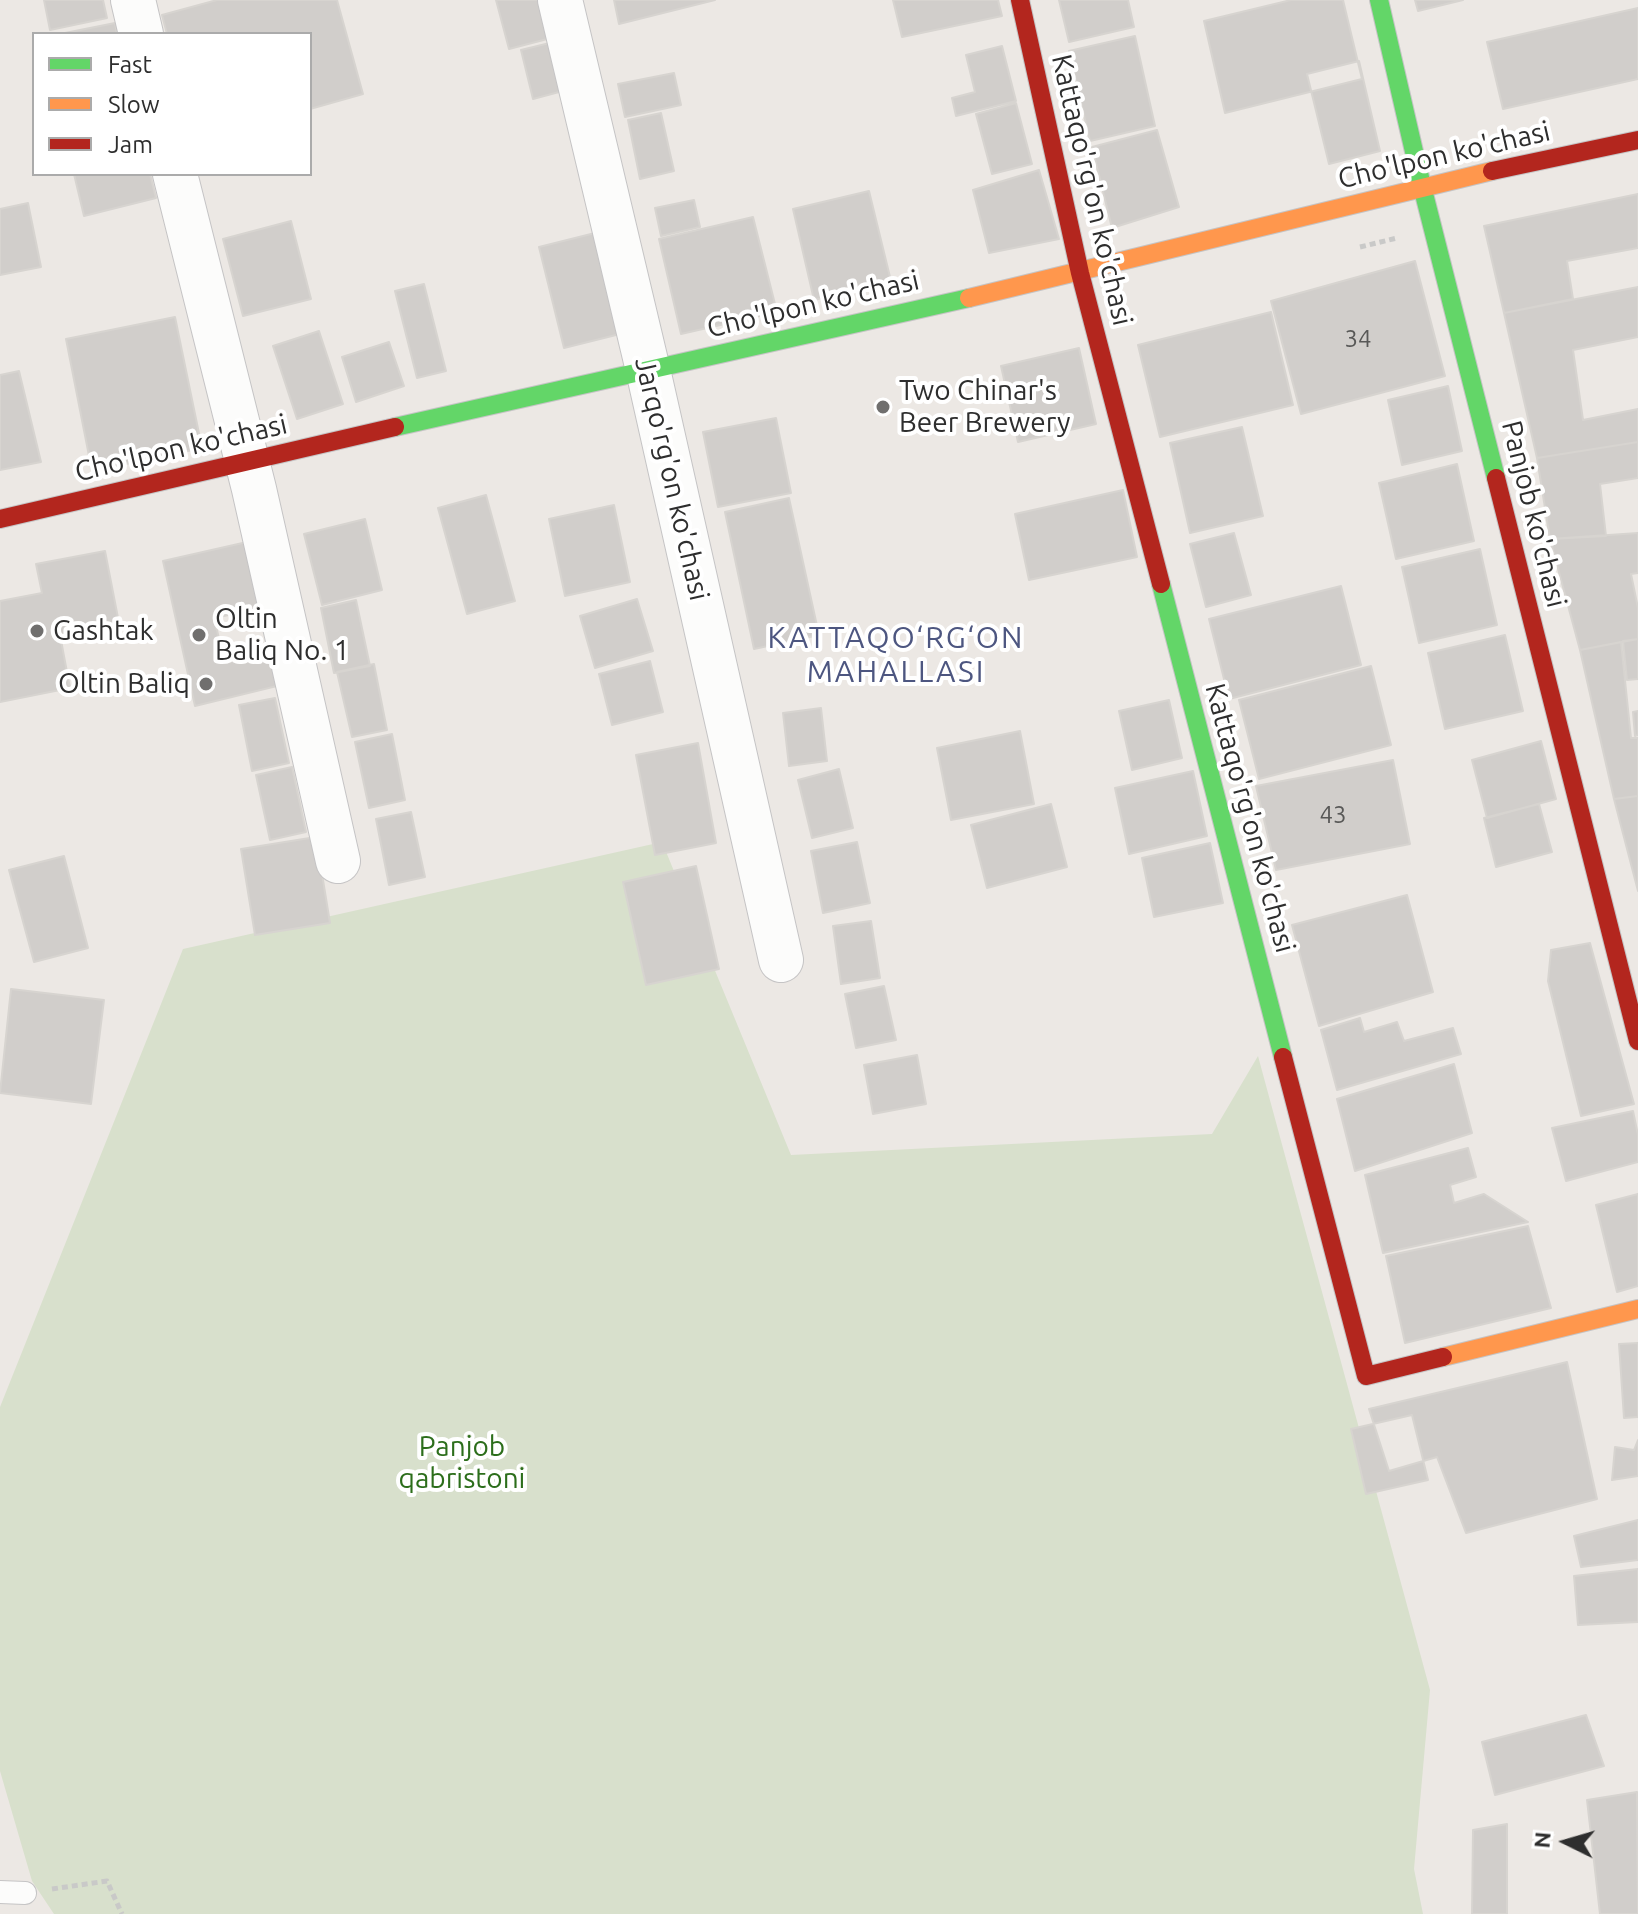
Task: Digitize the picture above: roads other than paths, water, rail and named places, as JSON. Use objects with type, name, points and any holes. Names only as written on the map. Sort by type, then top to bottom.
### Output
[{"type":"street","points":[[133,0],[141,32]]},
{"type":"street","name":"Jarqo'rg'on ko'chasi","points":[[560,0],[648,370],[781,960]]},
{"type":"street","name":"Kattaqo'rg'on ko'chasi","points":[[1020,0],[1080,273],[1366,1376],[1638,1309]]},
{"type":"street","name":"Panjob ko'chasi","points":[[1379,0],[1422,186],[1638,1041]]},
{"type":"street","name":"Cho'lpon ko'chasi","points":[[0,519],[247,460],[1080,273],[1422,186],[1638,140]]},
{"type":"street","points":[[176,176],[247,460],[338,861]]},
{"type":"lane","points":[[0,1892],[25,1893]]},
{"type":"place","name":"Two Chinar's Beer Brewery","points":[[883,407]]},
{"type":"place","name":"Gashtak","points":[[37,631]]},
{"type":"place","name":"Oltin Baliq No. 1","points":[[199,635]]},
{"type":"place","name":"Oltin Baliq","points":[[206,684]]},
{"type":"district","name":"KATTAQO‘RG‘ON MAHALLASI","points":[[896,655]]},
{"type":"park label","name":"Panjob qabristoni","points":[[462,1463]]}]
